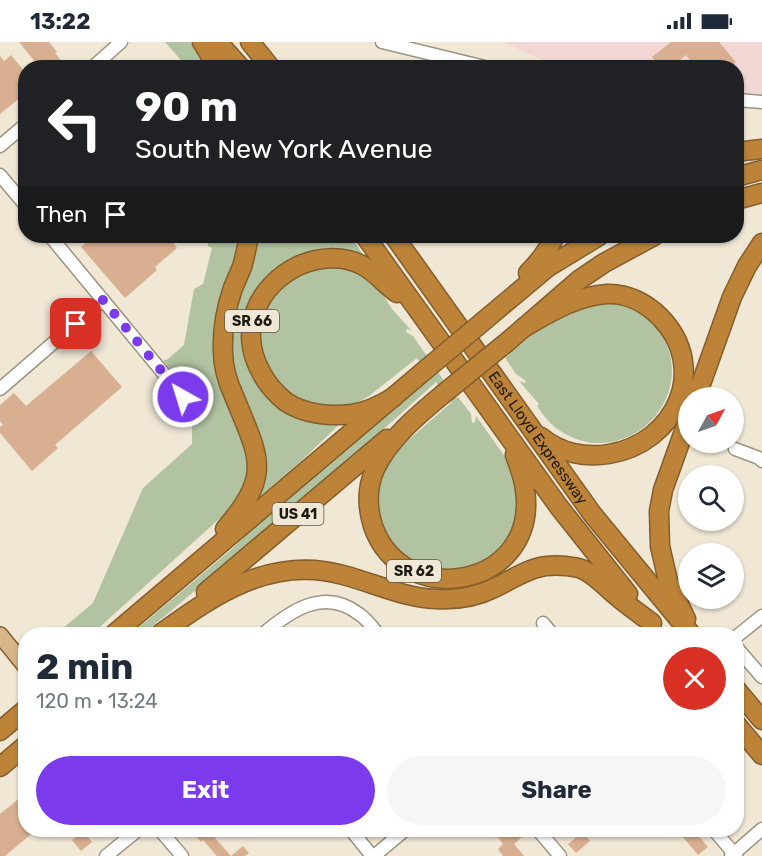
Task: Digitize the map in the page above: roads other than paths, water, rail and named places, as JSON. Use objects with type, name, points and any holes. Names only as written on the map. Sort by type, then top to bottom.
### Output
[{"type":"highway","points":[[202,42],[213,60]]},
{"type":"highway","points":[[218,42],[234,60]]},
{"type":"highway","points":[[253,44],[265,60]]},
{"type":"highway","points":[[253,44],[271,60]]},
{"type":"highway","points":[[744,151],[762,149]]},
{"type":"highway","points":[[744,175],[762,170]]},
{"type":"highway","points":[[744,198],[762,194]]},
{"type":"highway","points":[[186,574],[246,503],[254,486],[257,469],[256,451],[229,384],[222,353],[225,320],[247,243]]},
{"type":"highway","name":"East Lloyd Expressway","points":[[370,243],[574,527],[655,627]]},
{"type":"highway","name":"East Lloyd Expressway","points":[[399,243],[593,515],[686,627]]},
{"type":"highway","points":[[411,243],[420,272]]},
{"type":"highway","points":[[486,319],[536,264],[552,243]]},
{"type":"highway","name":"US 41","points":[[122,627],[548,267],[587,243]]},
{"type":"highway","name":"US 41","points":[[166,627],[395,432],[506,343],[579,280],[641,243]]},
{"type":"highway","points":[[700,387],[732,297],[747,266],[762,243]]},
{"type":"highway","name":"SR 66","points":[[394,397],[366,411],[339,415],[311,412],[287,403],[276,394],[258,368],[251,343],[252,319],[263,296],[280,278],[291,269],[322,259],[341,258],[362,264],[392,290],[414,304]]},
{"type":"highway","points":[[523,328],[572,302],[608,294],[625,296],[640,301],[664,322],[680,349],[684,366],[680,398],[665,424],[645,441],[627,450],[607,455],[580,455],[568,452],[555,447],[528,425]]},
{"type":"highway","name":"SR 62","points":[[442,395],[416,417],[393,442],[376,467],[370,486],[368,495],[370,514],[376,534],[382,545],[399,562],[417,573],[449,579],[467,577],[483,571],[504,557],[523,530],[526,502],[525,489],[511,441]]},
{"type":"highway","points":[[678,448],[663,490],[659,511],[659,530],[668,581],[689,627]]},
{"type":"highway","points":[[168,627],[230,588],[268,574],[292,570],[334,573],[409,595],[437,599],[459,598],[482,593],[529,570],[550,566],[580,568],[594,575],[655,627]]},
{"type":"highway","points":[[744,699],[762,720]]},
{"type":"highway","points":[[0,731],[18,716]]},
{"type":"highway","points":[[744,734],[762,755]]},
{"type":"highway","points":[[0,767],[18,752]]},
{"type":"main road","points":[[0,636],[18,657]]},
{"type":"street","points":[[101,60],[121,42]]},
{"type":"street","points":[[382,42],[456,60]]},
{"type":"street","points":[[744,101],[762,102]]},
{"type":"street","points":[[0,146],[18,131]]},
{"type":"street","points":[[0,175],[18,196]]},
{"type":"street","points":[[56,243],[183,397]]},
{"type":"street","points":[[0,389],[103,300]]},
{"type":"street","points":[[744,452],[762,461]]},
{"type":"street","points":[[271,627],[303,607],[333,603],[354,611],[372,627]]},
{"type":"street","points":[[744,631],[762,616]]},
{"type":"street","points":[[543,623],[546,627]]},
{"type":"street","points":[[744,656],[762,677]]},
{"type":"street","points":[[720,837],[734,855],[762,830]]},
{"type":"street","points":[[106,856],[129,837]]},
{"type":"street","points":[[166,837],[182,856]]},
{"type":"street","points":[[357,837],[373,856],[396,837]]},
{"type":"street","points":[[544,837],[560,856]]}]
